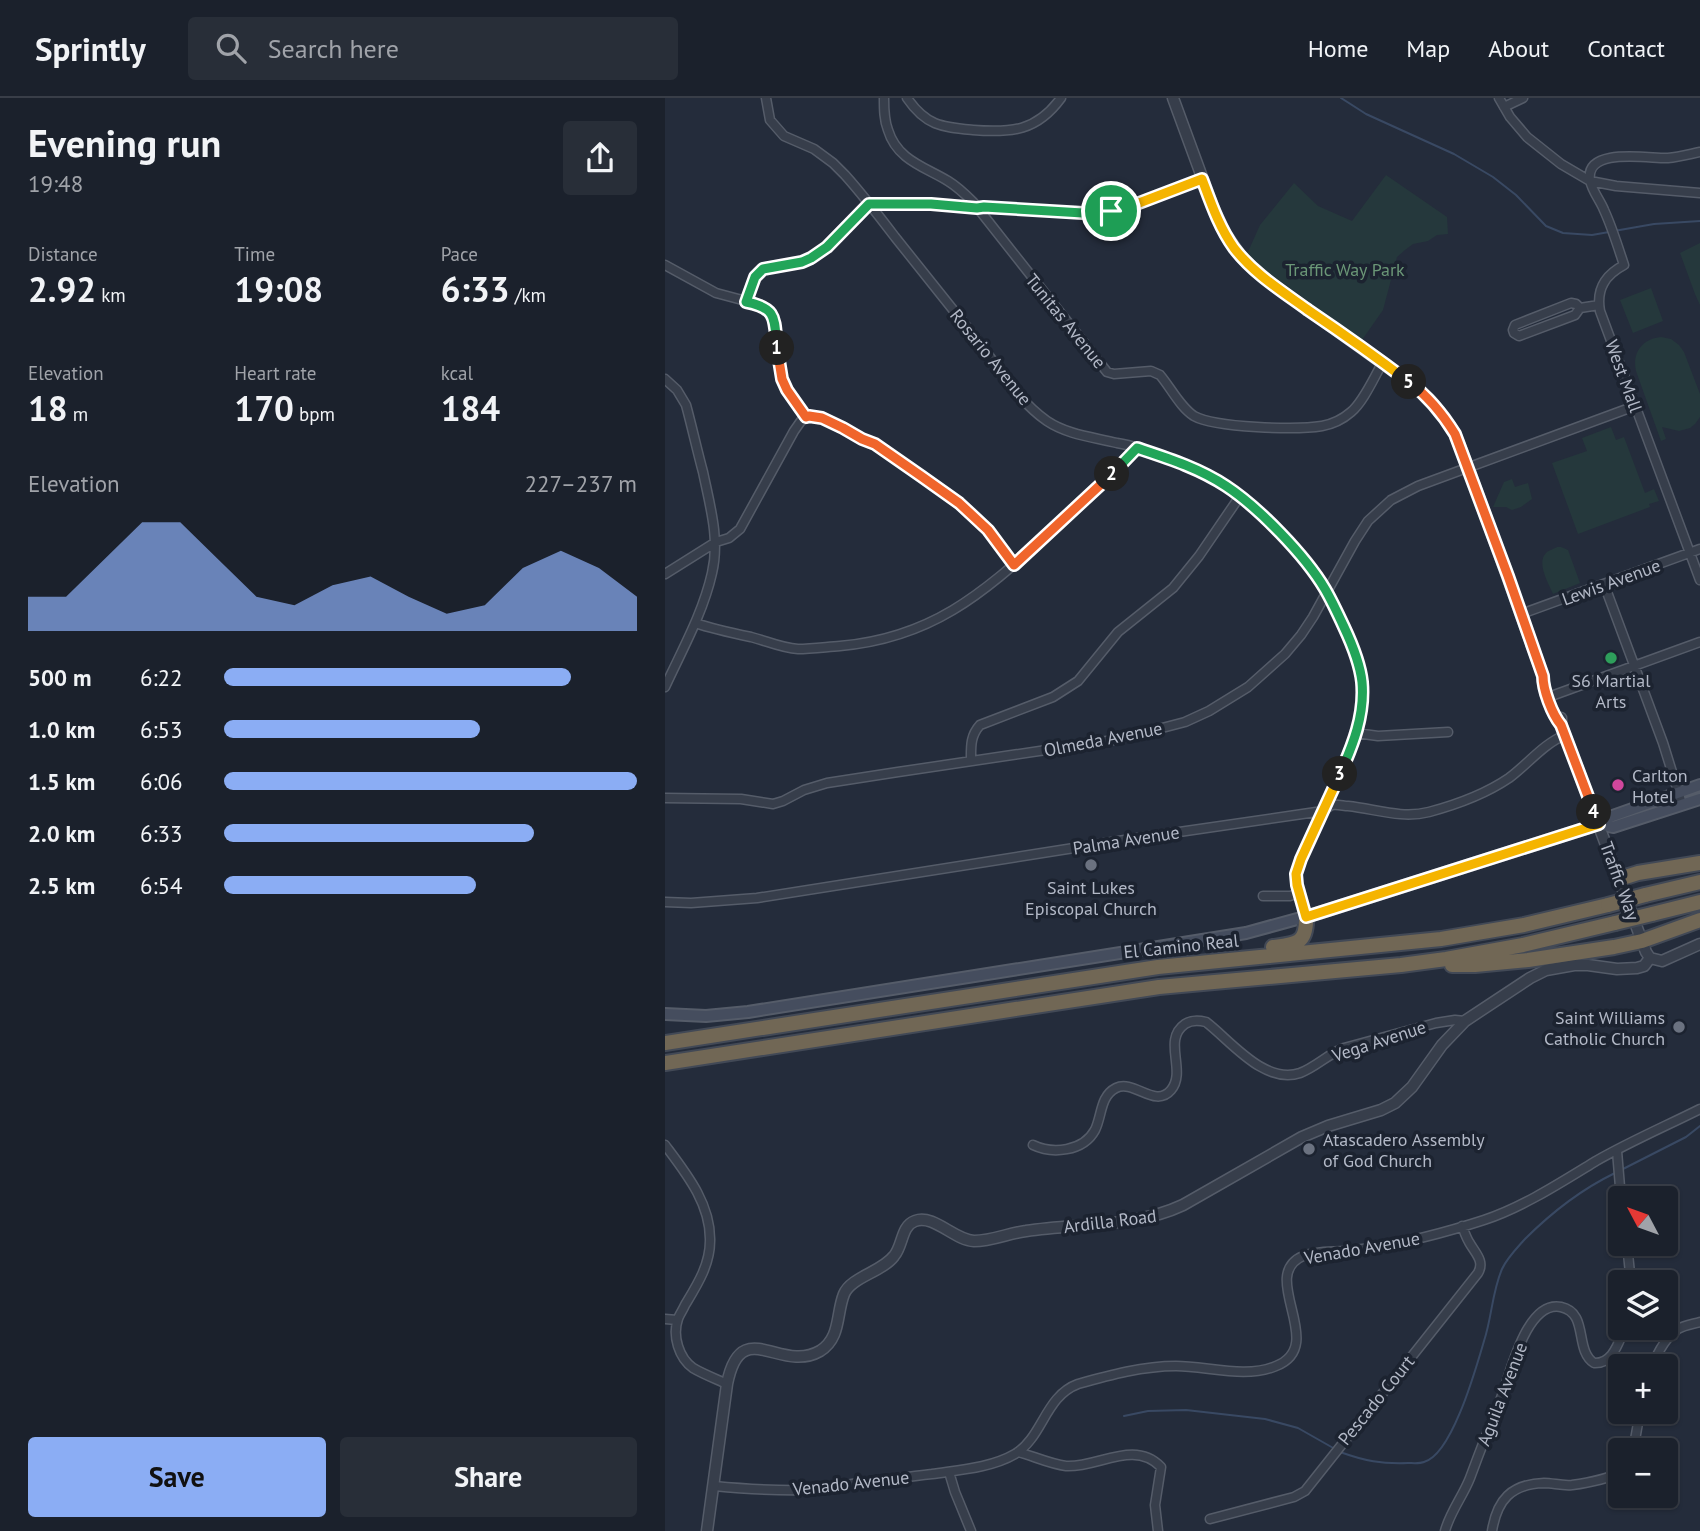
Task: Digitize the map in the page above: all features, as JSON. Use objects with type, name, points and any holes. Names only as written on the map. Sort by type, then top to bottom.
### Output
[{"type":"highway","points":[[1619,879],[1700,863]]},
{"type":"highway","name":"El Camino Real","points":[[665,1043],[1091,977],[1441,939],[1524,925],[1700,882]]},
{"type":"highway","points":[[665,1063],[1159,986],[1401,965],[1481,953],[1523,946],[1700,902]]},
{"type":"highway","points":[[1231,960],[1250,951],[1296,944],[1307,928],[1306,917]]},
{"type":"highway","points":[[1401,965],[1475,965],[1557,956],[1642,941],[1700,919]]},
{"type":"main road","name":"El Camino Real","points":[[1680,799],[1700,785]]},
{"type":"main road","name":"El Camino Real","points":[[665,1014],[706,1016],[748,1012],[1231,936],[1306,917],[1599,824],[1604,819],[1680,799],[1700,799]]},
{"type":"street","name":"Rosario Avenue","points":[[766,98],[770,120],[784,136],[814,149],[833,163],[869,204],[1021,397],[1044,419],[1070,433],[1137,448],[1171,460],[1223,484],[1240,496],[1288,542],[1327,594],[1351,641],[1359,665],[1362,701],[1359,724],[1346,761],[1297,869],[1296,879],[1306,917]]},
{"type":"street","points":[[884,98],[888,133],[895,145],[909,160],[956,186],[977,208]]},
{"type":"street","points":[[908,98],[918,112],[939,126],[1010,131],[1042,119],[1061,98]]},
{"type":"street","name":"Traffic Way","points":[[1173,98],[1213,207],[1232,245],[1250,266],[1272,284],[1423,393],[1438,408],[1455,434],[1549,699],[1650,958]]},
{"type":"street","points":[[1499,98],[1518,128],[1539,148],[1590,181],[1616,186],[1700,193]]},
{"type":"street","points":[[1504,107],[1523,98]]},
{"type":"street","points":[[1580,308],[1571,303],[1515,325],[1514,333],[1519,336],[1575,315],[1580,308],[1599,305],[1604,281],[1624,265],[1590,181],[1595,166],[1616,156],[1670,158],[1700,152]]},
{"type":"street","points":[[746,302],[755,277],[763,269],[811,258],[827,247],[869,204],[931,204],[1083,213],[1111,211],[1202,179]]},
{"type":"street","name":"Tunitas Avenue","points":[[977,208],[1107,372],[1156,372],[1191,414],[1207,421],[1296,428],[1331,423],[1356,407],[1383,362]]},
{"type":"street","points":[[665,265],[716,293],[765,307],[775,325],[782,379],[806,417]]},
{"type":"street","name":"West Mall","points":[[1599,305],[1700,580]]},
{"type":"street","points":[[665,379],[677,390],[686,405],[710,504],[716,542],[712,573],[695,624],[665,687]]},
{"type":"street","name":"Olmeda Avenue","points":[[665,798],[741,799],[772,804],[827,783],[1120,739],[1185,722],[1248,687],[1285,654],[1301,635],[1327,594],[1362,530],[1383,507],[1409,490],[1635,406]]},
{"type":"street","points":[[665,574],[740,529],[794,431],[809,416],[822,418],[875,444],[959,503],[988,530],[1014,565]]},
{"type":"street","points":[[695,624],[799,649],[891,638],[937,619],[979,593],[1095,491],[1137,448]]},
{"type":"street","points":[[971,761],[972,738],[980,725],[1053,697],[1078,681],[1118,632],[1173,588],[1199,556],[1240,496]]},
{"type":"street","name":"Lewis Avenue","points":[[1521,614],[1700,549]]},
{"type":"street","points":[[1604,584],[1663,743],[1680,799]]},
{"type":"street","points":[[1554,695],[1700,642]]},
{"type":"street","name":"Traffic Way","points":[[1543,676],[1554,695],[1561,725]]},
{"type":"street","points":[[1356,733],[1378,736],[1448,732]]},
{"type":"street","name":"Palma Avenue","points":[[665,902],[704,903],[757,898],[1144,836],[1323,811],[1332,805],[1394,814],[1429,811],[1477,795],[1499,784],[1552,741],[1565,736]]},
{"type":"street","points":[[1263,896],[1290,896],[1300,893]]},
{"type":"street","name":"Ardilla Road","points":[[707,1531],[727,1384],[735,1359],[743,1352],[760,1348],[786,1357],[797,1357],[813,1354],[824,1348],[835,1332],[847,1288],[893,1258],[905,1231],[915,1220],[931,1221],[956,1236],[973,1241],[1030,1230],[1132,1221],[1163,1214],[1302,1137],[1395,1103],[1412,1087],[1442,1045],[1465,1021],[1522,982],[1546,970],[1574,965],[1637,968],[1644,966],[1650,958],[1662,961],[1700,944]]},
{"type":"street","name":"Vega Avenue","points":[[1033,1145],[1056,1151],[1084,1142],[1095,1129],[1109,1094],[1120,1087],[1126,1086],[1155,1096],[1161,1096],[1171,1090],[1176,1077],[1175,1040],[1184,1025],[1191,1022],[1206,1022],[1254,1062],[1279,1074],[1291,1075],[1303,1072],[1344,1048],[1436,1023],[1465,1021]]},
{"type":"street","name":"Venado Avenue","points":[[714,1486],[813,1490],[949,1472],[1000,1460],[1018,1452],[1031,1439],[1055,1401],[1071,1386],[1158,1367],[1194,1366],[1241,1371],[1272,1368],[1283,1363],[1292,1352],[1297,1336],[1295,1317],[1287,1294],[1287,1273],[1303,1255],[1394,1244],[1486,1219],[1532,1198],[1700,1109]]},
{"type":"street","points":[[665,1145],[696,1190],[710,1235],[706,1267],[677,1320],[677,1341],[684,1359],[695,1369],[727,1384]]},
{"type":"street","points":[[1617,1151],[1620,1186]]},
{"type":"street","name":"Pescado Court","points":[[1210,1519],[1294,1497],[1305,1490],[1478,1273],[1480,1261],[1462,1226]]},
{"type":"street","name":"Aguila Avenue","points":[[1445,1531],[1469,1481],[1519,1345],[1533,1321],[1552,1306],[1565,1308],[1573,1313],[1577,1318],[1586,1353],[1594,1363],[1606,1361],[1620,1340]]},
{"type":"street","points":[[665,1319],[677,1320]]},
{"type":"street","points":[[1658,1354],[1675,1331],[1700,1322]]},
{"type":"street","points":[[1018,1452],[1075,1466],[1140,1454],[1154,1460],[1161,1467],[1155,1505],[1158,1531]]},
{"type":"street","points":[[949,1472],[971,1531]]},
{"type":"street","points":[[1492,1531],[1502,1502],[1514,1490],[1539,1483],[1570,1485],[1608,1477]]},
{"type":"green space","name":"Traffic Way Park","points":[[1386,175],[1447,217],[1448,234],[1413,244],[1397,257],[1383,310],[1362,340],[1266,271],[1247,254],[1260,225],[1294,183],[1318,206],[1352,221]]},
{"type":"green space","points":[[1700,243],[1700,305],[1680,253]]},
{"type":"green space","points":[[1651,288],[1663,321],[1633,333],[1620,300]]},
{"type":"green space","points":[[1654,338],[1671,339],[1684,352],[1700,394],[1700,417],[1690,428],[1679,431],[1662,427],[1666,439],[1661,441],[1635,364],[1640,348]]},
{"type":"green space","points":[[1611,427],[1616,440],[1624,437],[1645,493],[1654,489],[1659,501],[1649,504],[1650,507],[1578,534],[1552,463],[1587,451],[1582,438]]},
{"type":"green space","points":[[1512,479],[1515,487],[1528,483],[1532,499],[1512,510],[1493,507],[1504,482]]},
{"type":"green space","points":[[1557,547],[1568,550],[1580,583],[1553,594],[1542,562],[1547,552]]},
{"type":"waterway","points":[[1341,98],[1366,114],[1454,154],[1493,177],[1516,195],[1546,226],[1563,233],[1592,235],[1609,232]]},
{"type":"waterway","points":[[1614,231],[1654,224],[1700,221]]},
{"type":"waterway","points":[[1623,1169],[1686,1137],[1700,1126]]},
{"type":"waterway","points":[[1340,1452],[1365,1460],[1389,1463],[1420,1463],[1434,1456],[1453,1428],[1469,1389],[1487,1332],[1499,1278],[1507,1261],[1525,1239],[1556,1211],[1578,1194],[1615,1173]]},
{"type":"waterway","points":[[1124,1416],[1148,1411],[1186,1410],[1265,1419],[1298,1428],[1335,1449]]},
{"type":"place","name":"S6 Martial Arts","points":[[1611,658]]},
{"type":"place","name":"Carlton Hotel","points":[[1618,785]]},
{"type":"place","name":"Saint Lukes Episcopal Church","points":[[1091,865]]},
{"type":"place","name":"Saint Williams Catholic Church","points":[[1679,1027]]},
{"type":"place","name":"Atascadero Assembly of God Church","points":[[1309,1149]]},
{"type":"route","points":[[1202,179],[1225,233],[1250,266],[1383,362],[1438,408],[1455,434],[1468,467],[1520,607],[1549,699],[1599,824],[1306,917],[1296,874],[1356,733],[1361,710],[1362,683],[1351,641],[1324,588],[1288,542],[1249,503],[1223,484],[1137,448],[1095,491],[1014,565],[988,530],[959,503],[875,444],[822,418],[806,417],[782,379],[772,316],[765,307],[746,302],[758,272],[767,267],[802,262],[820,253],[869,204],[931,204],[1083,213],[1111,211],[1202,179]]}]
